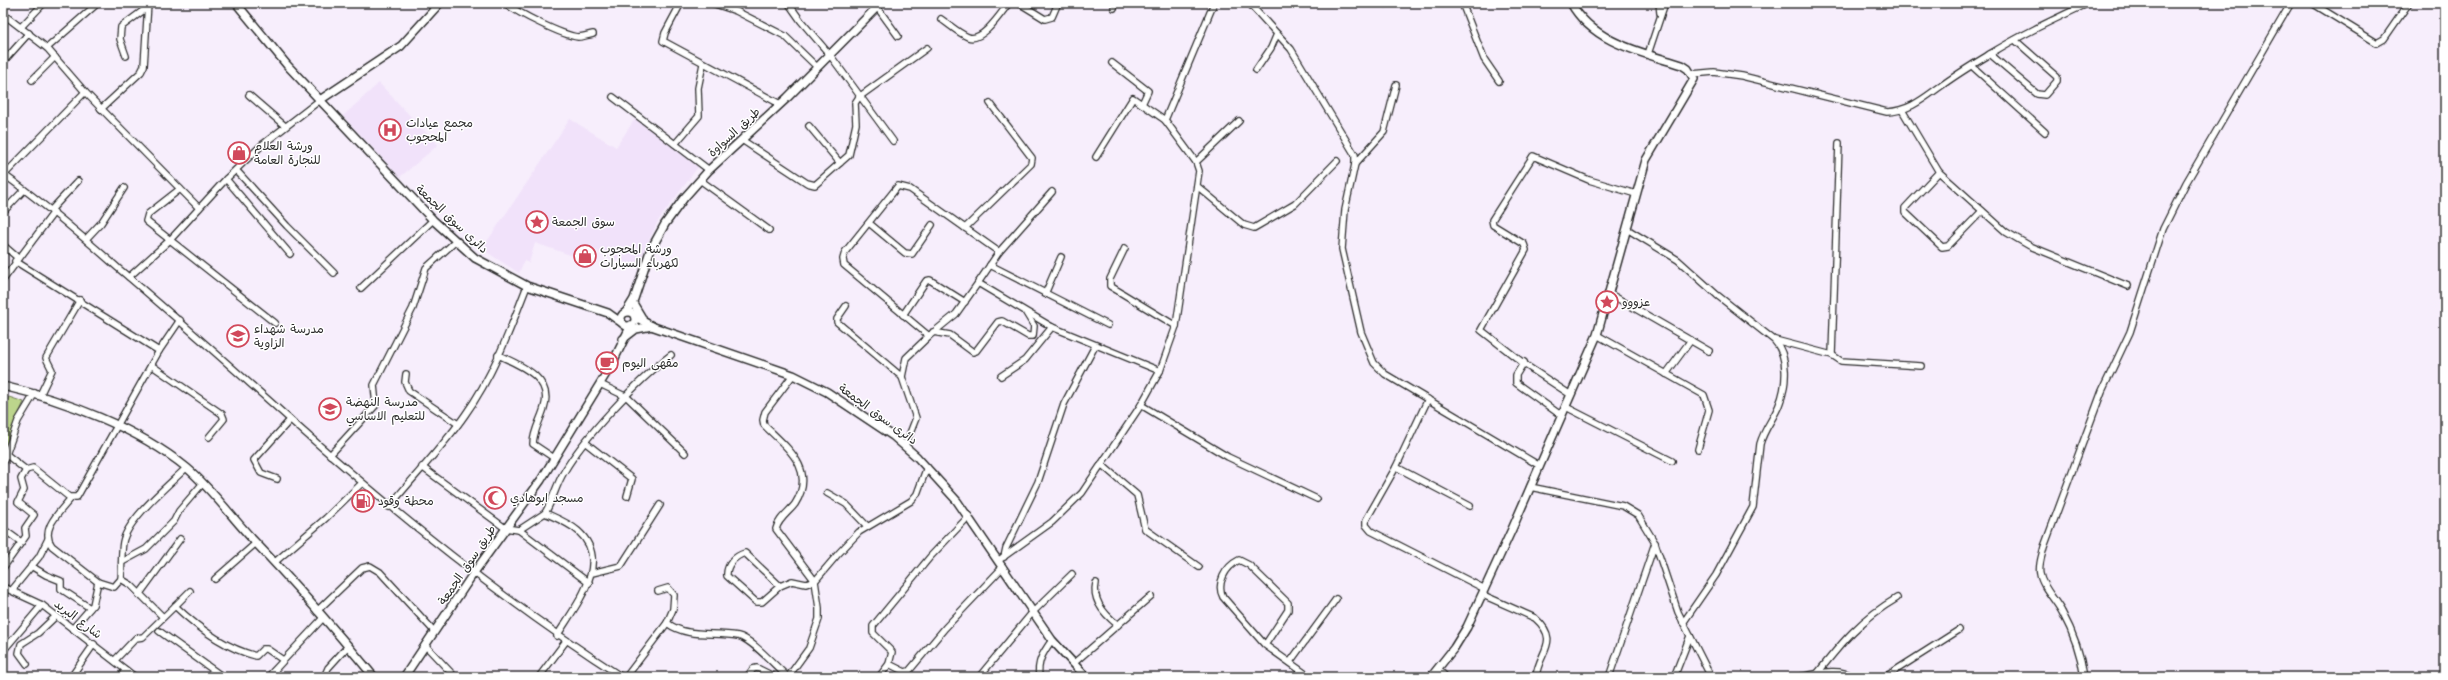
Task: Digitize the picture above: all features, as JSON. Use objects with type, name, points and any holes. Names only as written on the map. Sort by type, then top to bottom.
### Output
[{"type":"street","points":[[21,27],[44,3]]},
{"type":"street","points":[[47,48],[98,3]]},
{"type":"street","name":"دائرى سوق الجمعة","points":[[236,3],[287,65],[433,220],[475,258],[527,286],[599,310]]},
{"type":"street","points":[[129,277],[170,240],[226,179],[285,126],[320,100],[401,46],[438,6],[429,3]]},
{"type":"street","points":[[505,3],[525,16],[559,30],[577,36],[593,34]]},
{"type":"street","points":[[681,3],[665,33],[664,42],[780,104]]},
{"type":"street","points":[[712,3],[736,11],[785,36],[817,67]]},
{"type":"street","points":[[941,19],[968,37],[976,38],[983,34],[1010,3]]},
{"type":"street","points":[[1019,3],[1045,19],[1052,17],[1058,3]]},
{"type":"street","points":[[1165,120],[1214,3]]},
{"type":"street","points":[[1249,3],[1292,49],[1350,146],[1355,164],[1345,210],[1342,249],[1362,332],[1372,358],[1379,370],[1540,466]]},
{"type":"street","points":[[1462,3],[1484,59],[1499,81]]},
{"type":"street","points":[[1431,677],[1461,637],[1484,592],[1566,407],[1597,335],[1610,294],[1646,160],[1661,131],[1694,79],[1692,74],[1682,65],[1609,40],[1596,32],[1585,22],[1571,3]]},
{"type":"street","points":[[1659,3],[1661,16]]},
{"type":"street","points":[[1648,54],[1665,3]]},
{"type":"street","points":[[1692,74],[1714,72],[1742,76],[1887,112],[1902,110],[1922,100],[1990,54],[2049,20],[2089,3]]},
{"type":"street","points":[[2084,677],[2082,663],[2068,625],[2040,576],[2039,567],[2044,547],[2102,391],[2130,332],[2163,229],[2186,183],[2291,3]]},
{"type":"street","points":[[2312,3],[2377,42],[2384,39],[2409,3]]},
{"type":"street","points":[[789,4],[800,21],[830,55],[893,141]]},
{"type":"street","points":[[126,56],[120,39],[121,27],[148,5]]},
{"type":"street","points":[[101,109],[141,72],[144,66],[148,5]]},
{"type":"street","points":[[879,5],[898,36]]},
{"type":"street","name":"طريق السواوة","points":[[633,301],[644,265],[658,236],[684,198],[709,170],[780,104],[879,5]]},
{"type":"street","points":[[3,14],[47,48],[84,92],[199,208]]},
{"type":"street","points":[[3,62],[28,33]]},
{"type":"street","points":[[1256,70],[1271,48],[1277,34]]},
{"type":"street","points":[[1990,54],[2037,94],[2045,95],[2057,81],[2057,78],[2015,40]]},
{"type":"street","points":[[742,140],[807,183],[815,185],[849,155],[856,124],[855,103],[860,97],[927,48]]},
{"type":"street","points":[[32,80],[55,57]]},
{"type":"street","points":[[1112,63],[1148,92],[1142,104]]},
{"type":"street","points":[[675,144],[699,116],[698,88],[703,64]]},
{"type":"street","points":[[1972,66],[2045,132]]},
{"type":"street","points":[[1355,164],[1384,132],[1396,85]]},
{"type":"street","points":[[84,92],[4,175],[53,211],[180,320],[330,456],[389,507],[473,574],[512,600],[557,636],[622,677]]},
{"type":"street","points":[[249,95],[285,126]]},
{"type":"street","points":[[612,97],[709,170]]},
{"type":"street","points":[[889,664],[904,672],[909,671],[1002,561],[1057,517],[1082,493],[1141,405],[1160,371],[1176,326],[1199,171],[1196,162],[1165,120],[1133,98],[1096,157]]},
{"type":"street","points":[[965,228],[1031,164],[1032,158],[990,102]]},
{"type":"street","points":[[1902,110],[1939,172],[2006,232],[2030,246],[2128,286]]},
{"type":"street","points":[[1196,162],[1239,121]]},
{"type":"street","points":[[809,126],[840,164]]},
{"type":"street","points":[[1832,355],[1839,143]]},
{"type":"street","points":[[1571,395],[1481,330],[1526,250],[1524,244],[1492,224],[1530,158],[1536,156],[1589,180],[1636,194]]},
{"type":"street","points":[[1197,186],[1244,225],[1254,228],[1295,204],[1337,161]]},
{"type":"street","points":[[236,170],[287,226],[334,273]]},
{"type":"street","points":[[1939,172],[1905,208],[1905,212],[1942,247],[1948,246],[1982,211]]},
{"type":"street","points":[[226,179],[290,254]]},
{"type":"street","points":[[700,180],[769,230]]},
{"type":"street","points":[[3,280],[16,260],[53,211],[78,182]]},
{"type":"street","points":[[999,252],[903,186],[898,186],[845,252],[843,259],[844,265],[903,315],[931,334],[950,335],[973,352],[976,351],[998,322],[1002,321],[1028,336],[1033,336],[1034,326],[1026,313]]},
{"type":"street","points":[[86,240],[101,223],[124,188]]},
{"type":"street","points":[[180,189],[146,218],[146,221],[275,323]]},
{"type":"street","points":[[3,212],[24,190]]},
{"type":"street","points":[[902,377],[906,358],[931,334],[956,314],[999,252],[1052,192]]},
{"type":"street","points":[[361,288],[433,220]]},
{"type":"street","points":[[869,223],[906,253],[912,254],[932,225]]},
{"type":"street","points":[[1627,229],[1678,260],[1717,296],[1774,340],[1779,345],[1785,361],[1784,382],[1779,405],[1762,436],[1753,507],[1716,575],[1683,623]]},
{"type":"street","points":[[330,456],[376,405],[374,385],[411,313],[426,268],[456,241]]},
{"type":"street","points":[[3,245],[16,260],[159,351]]},
{"type":"street","points":[[1125,248],[1110,279],[1110,286],[1176,326]]},
{"type":"street","points":[[1046,294],[1061,257]]},
{"type":"street","points":[[990,265],[1108,325]]},
{"type":"street","points":[[903,315],[926,281],[930,280],[965,302]]},
{"type":"street","points":[[978,283],[1026,313],[1052,326],[1095,346],[1160,371]]},
{"type":"street","points":[[389,507],[458,424],[474,402],[498,355],[527,286]]},
{"type":"street","points":[[1610,294],[1709,351]]},
{"type":"street","points":[[3,463],[18,421],[52,370],[46,362],[47,355],[80,300]]},
{"type":"street","points":[[630,321],[621,318],[633,301]]},
{"type":"street","points":[[623,340],[630,321],[633,301]]},
{"type":"street","points":[[623,340],[636,329],[651,325],[633,301]]},
{"type":"street","points":[[846,306],[838,322],[902,377],[916,418],[905,446]]},
{"type":"street","points":[[599,310],[625,312]]},
{"type":"street","points":[[599,310],[630,321]]},
{"type":"street","points":[[625,312],[630,321]]},
{"type":"street","points":[[12,590],[31,566],[48,539],[51,524],[71,498],[79,495],[116,425],[159,351],[180,320]]},
{"type":"street","name":"دائرى سوق الجمعة","points":[[630,321],[651,325],[793,375],[827,392],[857,410],[905,446],[927,467],[969,516],[1002,561],[1032,613],[1052,640],[1086,677]]},
{"type":"street","points":[[1001,376],[1025,360],[1052,326]]},
{"type":"street","points":[[1597,335],[1704,395],[1708,400],[1709,410],[1698,449]]},
{"type":"street","name":"طريق سوق الجمعة","points":[[404,677],[505,528],[532,493],[600,384],[623,340]]},
{"type":"street","points":[[1666,374],[1691,340]]},
{"type":"street","points":[[1774,340],[1832,355],[1841,361],[1921,366]]},
{"type":"street","points":[[1002,561],[1006,548],[1038,482],[1064,404],[1095,346]]},
{"type":"street","points":[[498,355],[533,373],[541,382],[546,391],[545,406],[533,444],[554,458]]},
{"type":"street","points":[[520,530],[545,513],[564,471],[586,443],[627,397],[670,355]]},
{"type":"street","points":[[1524,362],[1516,375],[1516,383],[1562,416]]},
{"type":"street","points":[[151,365],[222,414],[224,420],[208,437]]},
{"type":"street","points":[[406,374],[406,386],[409,391],[458,424]]},
{"type":"street","points":[[666,623],[678,629],[697,634],[739,636],[754,646],[788,677],[809,648],[816,631],[819,614],[815,581],[776,529],[795,503],[801,489],[803,474],[801,465],[764,425],[763,420],[766,412],[793,375]]},
{"type":"street","points":[[600,384],[627,397],[686,453]]},
{"type":"street","points":[[3,386],[70,404],[116,425],[186,468],[203,483],[256,543],[275,562],[374,677]]},
{"type":"street","points":[[1428,399],[1396,467],[1366,520],[1367,528],[1535,618],[1541,623],[1546,631],[1548,647],[1539,662],[1536,677]]},
{"type":"street","points":[[1141,405],[1228,457],[1317,499]]},
{"type":"street","points":[[1566,407],[1672,461]]},
{"type":"street","points":[[277,478],[260,472],[254,460],[290,420]]},
{"type":"street","points":[[586,443],[632,479],[627,496]]},
{"type":"street","points":[[7,455],[26,470]]},
{"type":"street","points":[[1101,464],[1137,496],[1146,529],[1199,567]]},
{"type":"street","points":[[422,467],[505,528],[520,530],[589,583]]},
{"type":"street","points":[[780,586],[745,553],[736,557],[728,567],[727,576],[756,602],[762,602],[780,586],[792,581],[806,584],[815,581],[838,554],[867,526],[911,501],[917,494],[927,467]]},
{"type":"street","points":[[1396,467],[1470,506]]},
{"type":"street","points":[[3,568],[5,561],[27,534],[26,526],[34,515],[18,502],[24,490],[21,479],[26,470],[33,468],[71,498]]},
{"type":"street","points":[[48,539],[52,546],[98,582],[114,587],[121,579],[123,542],[135,521],[153,500],[186,468]]},
{"type":"street","points":[[122,562],[146,549],[174,522],[179,511],[203,483]]},
{"type":"street","points":[[275,562],[362,483]]},
{"type":"street","points":[[1530,487],[1622,506],[1638,515],[1644,522],[1655,543],[1671,595],[1683,623],[1711,677]]},
{"type":"street","points":[[827,493],[846,504],[867,526]]},
{"type":"street","points":[[592,573],[616,568],[625,562],[660,505]]},
{"type":"street","points":[[545,513],[577,530],[587,541],[591,553],[592,573],[589,583],[557,636]]},
{"type":"street","points":[[879,677],[889,664],[892,652],[872,633],[873,626],[930,557],[969,516]]},
{"type":"street","points":[[3,529],[21,542]]},
{"type":"street","points":[[139,595],[180,539]]},
{"type":"street","points":[[215,579],[256,543]]},
{"type":"street","points":[[1609,677],[1655,543]]},
{"type":"street","points":[[1265,645],[1288,610],[1288,603],[1249,565],[1239,560],[1221,579],[1220,589],[1223,597],[1265,645],[1310,677]]},
{"type":"street","points":[[31,566],[46,575],[61,581],[61,589],[90,608]]},
{"type":"street","points":[[317,612],[362,568],[370,566],[380,572],[434,632]]},
{"type":"street","points":[[979,677],[1032,613],[1072,574]]},
{"type":"street","points":[[121,579],[130,585],[163,617]]},
{"type":"street","points":[[73,628],[94,605],[98,582]]},
{"type":"street","points":[[1096,583],[1094,592],[1098,602],[1108,617],[1118,625]]},
{"type":"street","name":"شارع البريد","points":[[3,588],[12,590],[42,605],[115,660],[134,677]]},
{"type":"street","points":[[626,677],[666,623],[673,609],[674,595],[668,588],[658,591]]},
{"type":"street","points":[[115,660],[136,638],[143,637],[190,591]]},
{"type":"street","points":[[1074,663],[1151,596]]},
{"type":"street","points":[[1817,674],[1857,626],[1872,613],[1897,598]]},
{"type":"street","points":[[1290,662],[1336,599]]},
{"type":"street","points":[[3,651],[42,605]]},
{"type":"street","points":[[175,606],[196,625],[225,642],[256,656],[263,649],[267,649],[283,660]]},
{"type":"street","points":[[27,664],[19,653],[21,644],[38,633],[56,616]]},
{"type":"street","points":[[268,677],[323,618]]},
{"type":"street","points":[[1885,677],[1959,630]]},
{"type":"street","points":[[160,631],[223,677]]},
{"type":"street","points":[[1674,677],[1690,636]]},
{"type":"street","points":[[1039,677],[1037,666],[1041,655],[1052,640]]},
{"type":"street","points":[[539,677],[566,641]]},
{"type":"street","points":[[71,677],[94,644]]},
{"type":"street","points":[[425,645],[455,677]]},
{"type":"street","points":[[324,677],[328,668],[348,646]]},
{"type":"street","points":[[747,677],[753,669],[757,668],[775,677]]},
{"type":"street","points":[[1438,669],[1446,677]]},
{"type":"street","points":[[120,677],[126,670]]},
{"type":"street","points":[[274,671],[280,677]]},
{"type":"street","points":[[1800,677],[1839,672],[1853,677]]},
{"type":"shaded area","name":"مجمع عيادات المحجوب","points":[[379,83],[438,145],[400,177],[343,116]]},
{"type":"shaded area","points":[[570,119],[616,147],[635,119],[698,167],[658,221],[636,268],[590,248],[585,260],[535,243],[529,263],[524,261],[519,273],[482,249]]},
{"type":"green space","points":[[9,397],[24,402],[11,431],[7,452],[3,460],[3,404]]},
{"type":"place","name":"مجمع عيادات المحجوب","points":[[390,130]]},
{"type":"place","name":"ورشة العلام للنجارة العامة","points":[[239,153]]},
{"type":"place","name":"سوق الجمعة","points":[[537,222]]},
{"type":"place","name":"ورشة المحجوب لكهرباء السيارات","points":[[585,256]]},
{"type":"place","name":"عزووو","points":[[1607,302]]},
{"type":"place","name":"مدرسة شهداء الزاوية","points":[[238,336]]},
{"type":"place","name":"مقهى اليوم","points":[[607,363]]},
{"type":"place","name":"مدرسة النهضة للتعليم الاساسي","points":[[330,409]]},
{"type":"place","name":"مسجد ابوهادي","points":[[495,498]]},
{"type":"place","name":"محطة وقود","points":[[363,501]]}]
